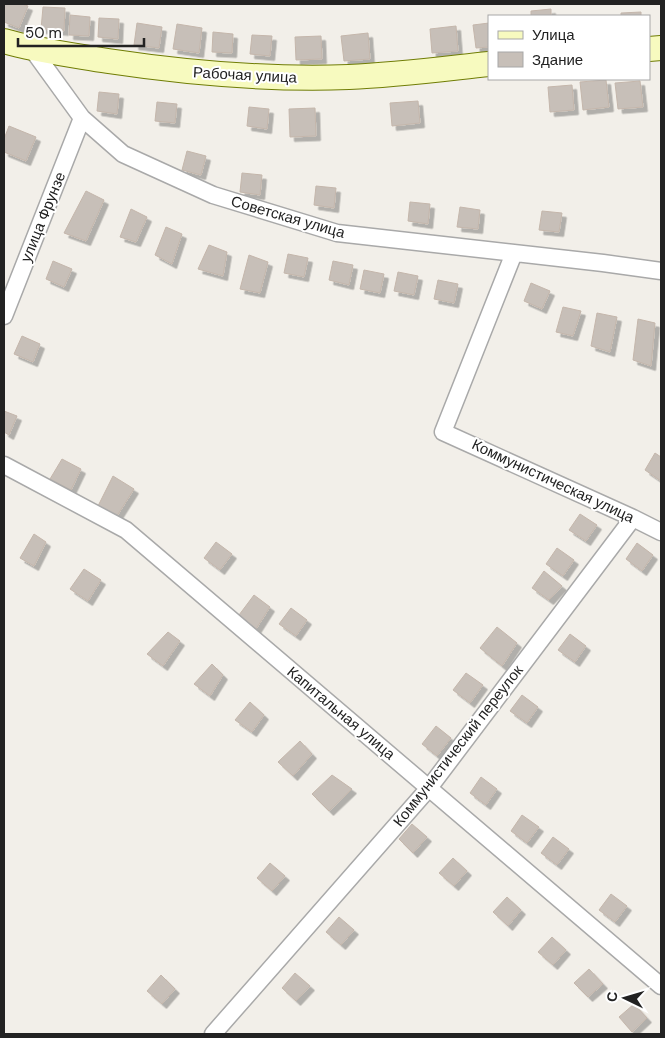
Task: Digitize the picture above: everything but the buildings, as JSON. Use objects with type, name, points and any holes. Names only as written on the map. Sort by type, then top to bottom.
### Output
[{"type":"main road","name":"Рабочая улица","points":[[4,41],[32,49],[141,66],[204,74],[274,78],[351,77],[488,64]]},
{"type":"street","name":"Советская улица","points":[[32,49],[82,118],[122,154],[213,195],[337,233],[661,271]]},
{"type":"street","name":"улица Фрунзе","points":[[4,316],[8,292],[82,118]]},
{"type":"street","name":"Коммунистическая улица","points":[[514,253],[444,432],[661,532]]},
{"type":"street","name":"Капитальная улица","points":[[4,465],[126,530],[661,986]]},
{"type":"street","name":"Коммунистический переулок","points":[[213,1034],[429,788],[633,518]]}]
